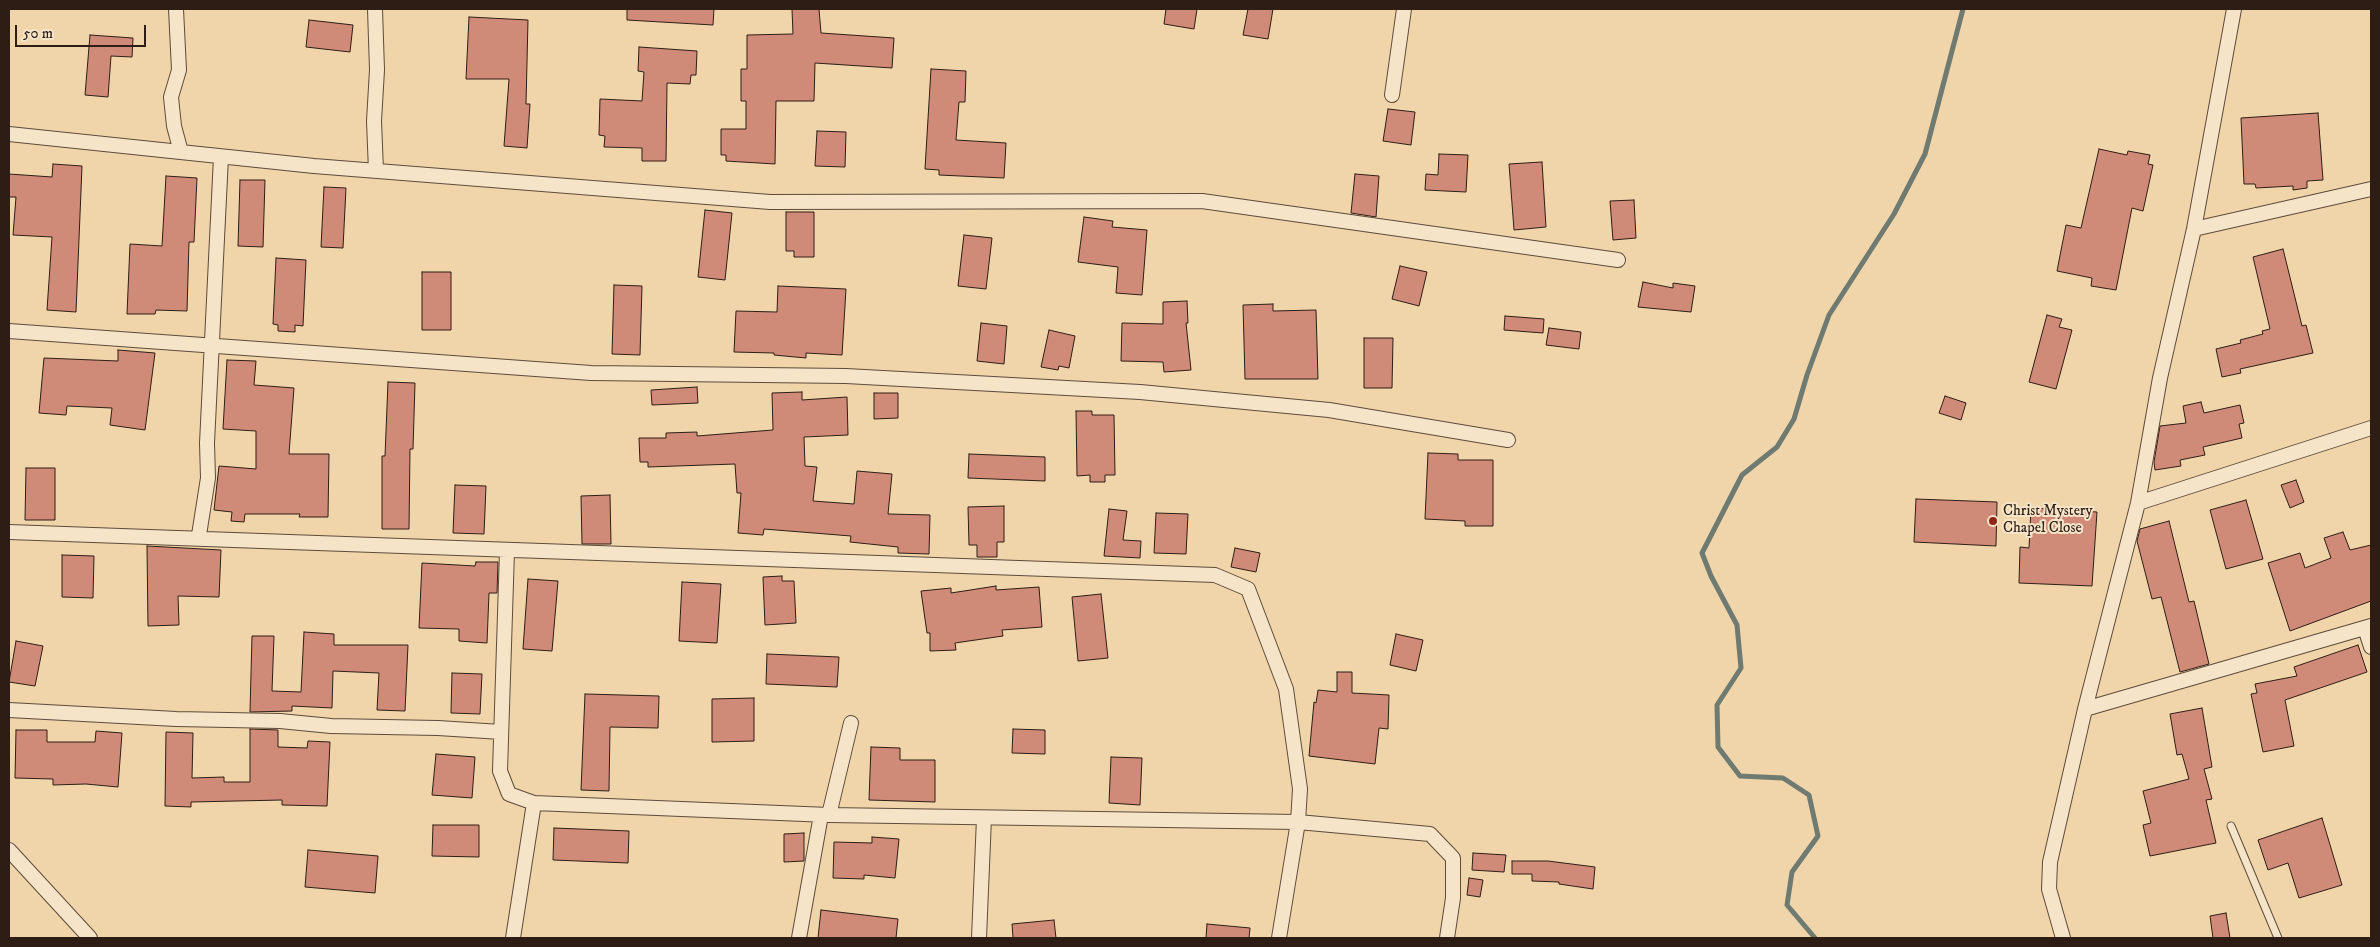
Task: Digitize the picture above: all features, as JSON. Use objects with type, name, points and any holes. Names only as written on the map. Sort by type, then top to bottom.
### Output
[{"type":"street","points":[[176,9],[179,70],[171,97],[174,126],[181,152]]},
{"type":"street","points":[[376,9],[377,70],[374,121],[376,171]]},
{"type":"street","points":[[1392,95],[1404,9]]},
{"type":"street","points":[[2063,938],[2049,889],[2050,862],[2085,709],[2138,503],[2160,378],[2194,229],[2234,9]]},
{"type":"street","points":[[9,134],[221,157],[376,171],[770,202],[1202,201],[1618,260]]},
{"type":"street","points":[[198,535],[208,478],[221,157]]},
{"type":"street","points":[[2194,229],[2371,189]]},
{"type":"street","points":[[9,330],[591,373],[846,376],[1140,392],[1328,410],[1508,440]]},
{"type":"street","points":[[2138,503],[2371,428]]},
{"type":"street","points":[[9,532],[1215,575],[1248,588],[1286,689],[1300,788],[1298,822],[1279,938]]},
{"type":"street","points":[[507,551],[500,771],[509,794],[534,803],[825,815],[1298,822],[1430,834],[1454,858],[1454,898],[1447,938]]},
{"type":"street","points":[[2085,709],[2368,627],[2371,647]]},
{"type":"street","points":[[9,710],[176,720],[280,721],[331,726],[438,728],[501,732]]},
{"type":"street","points":[[799,938],[825,815],[851,723]]},
{"type":"street","points":[[513,938],[534,803]]},
{"type":"street","points":[[978,938],[984,818]]},
{"type":"street","points":[[9,850],[90,938]]},
{"type":"lane","points":[[2231,826],[2278,938]]},
{"type":"building","points":[[627,9],[714,9],[713,25],[627,20]]},
{"type":"building","points":[[792,9],[819,9],[821,33],[894,38],[892,68],[815,63],[814,101],[776,101],[775,164],[726,161],[726,155],[721,155],[721,129],[746,129],[746,101],[741,101],[741,69],[747,69],[747,35],[793,34]]},
{"type":"building","points":[[1166,9],[1197,9],[1194,29],[1164,24]]},
{"type":"building","points":[[1248,9],[1273,9],[1268,39],[1243,35]]},
{"type":"building","points":[[469,17],[528,20],[526,104],[530,104],[527,148],[504,146],[509,79],[466,79]]},
{"type":"building","points":[[309,20],[353,25],[350,52],[306,47]]},
{"type":"building","points":[[90,35],[133,38],[132,57],[111,56],[108,97],[85,95]]},
{"type":"building","points":[[639,47],[697,51],[696,75],[691,75],[690,84],[667,83],[666,161],[642,161],[642,148],[604,147],[605,136],[599,135],[600,99],[642,101],[644,72],[638,71]]},
{"type":"building","points":[[931,69],[966,71],[965,102],[959,102],[956,140],[1006,143],[1004,178],[939,175],[939,170],[925,169]]},
{"type":"building","points":[[1388,109],[1415,112],[1411,145],[1383,141]]},
{"type":"building","points":[[2318,113],[2323,180],[2307,181],[2307,188],[2293,190],[2293,186],[2256,188],[2255,184],[2244,184],[2241,118]]},
{"type":"building","points":[[817,131],[846,132],[845,167],[815,166]]},
{"type":"building","points":[[2099,149],[2127,155],[2128,151],[2150,155],[2148,164],[2153,165],[2143,211],[2132,208],[2116,290],[2091,286],[2092,278],[2057,271],[2066,225],[2081,228]]},
{"type":"building","points":[[1439,154],[1468,155],[1466,192],[1425,190],[1426,174],[1438,175]]},
{"type":"building","points":[[1542,162],[1546,227],[1514,230],[1509,164]]},
{"type":"building","points":[[53,164],[82,166],[76,312],[47,310],[52,237],[13,235],[16,197],[9,197],[9,174],[52,177]]},
{"type":"building","points":[[1355,174],[1379,176],[1376,217],[1351,213]]},
{"type":"building","points":[[166,176],[197,178],[194,242],[189,242],[187,311],[156,310],[155,314],[127,314],[130,244],[162,246]]},
{"type":"building","points":[[240,180],[265,180],[263,247],[238,246]]},
{"type":"building","points":[[324,187],[346,188],[343,248],[321,247]]},
{"type":"building","points":[[1634,200],[1636,238],[1613,240],[1610,201]]},
{"type":"building","points":[[705,210],[732,213],[725,280],[698,277]]},
{"type":"building","points":[[786,212],[814,212],[814,257],[794,257],[794,251],[786,251]]},
{"type":"building","points":[[1084,217],[1113,221],[1112,227],[1147,230],[1142,295],[1116,293],[1118,267],[1078,262]]},
{"type":"building","points":[[964,235],[992,238],[986,289],[958,286]]},
{"type":"building","points":[[2283,249],[2302,326],[2306,325],[2313,353],[2240,369],[2241,373],[2222,377],[2216,349],[2241,343],[2240,340],[2263,334],[2262,331],[2270,329],[2253,257]]},
{"type":"building","points":[[276,258],[306,260],[303,326],[295,325],[295,332],[278,331],[278,325],[273,324]]},
{"type":"building","points":[[1400,266],[1427,272],[1419,306],[1392,299]]},
{"type":"building","points":[[422,272],[451,272],[451,330],[422,330]]},
{"type":"building","points":[[1643,282],[1673,288],[1673,283],[1695,286],[1691,312],[1638,307]]},
{"type":"building","points":[[614,285],[642,286],[640,355],[612,354]]},
{"type":"building","points":[[778,286],[846,289],[842,355],[806,353],[806,358],[774,355],[774,353],[734,352],[736,311],[777,312]]},
{"type":"building","points":[[1187,301],[1188,323],[1186,323],[1191,370],[1164,372],[1163,362],[1121,361],[1122,323],[1163,324],[1163,302]]},
{"type":"building","points":[[1273,304],[1273,311],[1316,310],[1318,379],[1245,379],[1243,305]]},
{"type":"building","points":[[2047,315],[2062,319],[2059,327],[2072,330],[2056,389],[2029,382]]},
{"type":"building","points":[[1505,316],[1544,319],[1543,333],[1504,330]]},
{"type":"building","points":[[981,323],[1007,326],[1004,364],[977,361]]},
{"type":"building","points":[[1549,328],[1581,332],[1579,349],[1546,345]]},
{"type":"building","points":[[1049,330],[1075,336],[1069,368],[1059,366],[1058,370],[1041,367]]},
{"type":"building","points":[[1364,338],[1393,338],[1392,388],[1364,388]]},
{"type":"building","points":[[118,350],[155,353],[145,430],[110,425],[112,408],[67,406],[66,415],[39,413],[44,358],[118,361]]},
{"type":"building","points":[[227,360],[256,361],[254,385],[294,388],[289,454],[329,454],[328,517],[299,517],[300,514],[245,514],[244,522],[231,521],[232,512],[214,510],[219,466],[256,469],[256,431],[223,429]]},
{"type":"building","points":[[388,382],[415,383],[413,449],[410,449],[409,529],[382,529],[382,456],[385,456]]},
{"type":"building","points":[[697,387],[698,403],[652,405],[651,390]]},
{"type":"building","points":[[802,392],[802,400],[847,397],[848,435],[804,437],[805,466],[817,467],[813,501],[854,504],[857,471],[892,474],[888,514],[930,515],[929,554],[898,553],[898,547],[850,542],[851,536],[764,529],[763,535],[738,533],[741,493],[737,493],[735,464],[648,467],[648,462],[640,462],[639,438],[666,438],[666,433],[697,432],[697,436],[773,430],[772,393]]},
{"type":"building","points":[[874,393],[898,393],[898,418],[874,419]]},
{"type":"building","points":[[1945,396],[1966,403],[1961,420],[1939,413]]},
{"type":"building","points":[[2201,402],[2204,413],[2240,405],[2244,423],[2239,424],[2242,438],[2203,447],[2205,455],[2180,460],[2181,466],[2155,470],[2154,462],[2160,426],[2186,423],[2183,406]]},
{"type":"building","points":[[1076,411],[1092,411],[1092,415],[1114,415],[1115,475],[1105,475],[1105,482],[1090,482],[1090,475],[1077,476]]},
{"type":"building","points":[[1428,453],[1458,454],[1458,460],[1493,460],[1493,526],[1465,526],[1465,521],[1425,519]]},
{"type":"building","points":[[969,454],[1045,457],[1045,481],[968,478]]},
{"type":"building","points":[[26,468],[55,468],[55,520],[25,520]]},
{"type":"building","points":[[2296,480],[2304,502],[2290,508],[2281,485]]},
{"type":"building","points":[[455,485],[486,486],[484,534],[453,533]]},
{"type":"building","points":[[610,495],[611,544],[582,544],[581,496]]},
{"type":"building","points":[[1916,499],[1997,502],[1996,546],[1914,542]]},
{"type":"building","points":[[2246,500],[2263,559],[2226,569],[2210,510]]},
{"type":"building","points":[[1004,506],[1004,542],[997,542],[997,557],[977,557],[977,545],[969,545],[968,507]]},
{"type":"building","points":[[2031,508],[2097,512],[2092,586],[2019,583],[2020,547],[2029,548]]},
{"type":"building","points":[[1109,509],[1127,511],[1123,540],[1141,541],[1140,558],[1104,556]]},
{"type":"building","points":[[1156,513],[1188,514],[1186,554],[1154,553]]},
{"type":"building","points":[[2169,521],[2189,602],[2194,601],[2209,664],[2180,672],[2161,597],[2152,599],[2137,541],[2140,529]]},
{"type":"building","points":[[2343,532],[2350,550],[2371,545],[2371,601],[2290,631],[2268,563],[2300,553],[2305,568],[2331,558],[2324,538]]},
{"type":"building","points":[[147,546],[221,550],[219,597],[178,596],[179,625],[148,626]]},
{"type":"building","points":[[1235,548],[1260,553],[1256,572],[1231,567]]},
{"type":"building","points":[[62,555],[94,556],[93,598],[62,597]]},
{"type":"building","points":[[476,562],[498,562],[497,593],[489,593],[487,643],[459,641],[459,629],[419,628],[422,563],[475,566]]},
{"type":"building","points":[[782,576],[782,581],[794,581],[796,623],[765,625],[763,577]]},
{"type":"building","points":[[528,579],[558,581],[552,651],[523,649]]},
{"type":"building","points":[[682,582],[721,584],[717,643],[679,641]]},
{"type":"building","points":[[996,586],[996,590],[1039,587],[1042,627],[1002,630],[1003,636],[955,643],[956,650],[930,651],[930,633],[927,633],[921,591],[951,588],[951,593]]},
{"type":"building","points":[[1101,594],[1108,658],[1078,661],[1072,597]]},
{"type":"building","points":[[304,632],[334,634],[334,645],[408,645],[405,711],[377,710],[379,673],[333,671],[332,708],[292,706],[292,711],[250,712],[252,636],[274,636],[272,691],[301,692]]},
{"type":"building","points":[[1396,634],[1423,640],[1416,671],[1390,665]]},
{"type":"building","points":[[16,641],[43,646],[35,686],[9,682]]},
{"type":"building","points":[[2358,645],[2367,672],[2285,700],[2294,746],[2263,752],[2251,694],[2257,693],[2255,684],[2297,676],[2294,667]]},
{"type":"building","points":[[767,654],[839,657],[837,687],[766,684]]},
{"type":"building","points":[[1337,672],[1352,672],[1352,693],[1389,695],[1388,729],[1379,728],[1375,764],[1309,756],[1314,702],[1316,703],[1318,690],[1337,692]]},
{"type":"building","points":[[452,673],[482,674],[480,714],[451,713]]},
{"type":"building","points":[[585,694],[659,696],[658,728],[610,727],[609,791],[581,790]]},
{"type":"building","points":[[754,698],[754,741],[712,742],[712,699]]},
{"type":"building","points":[[2202,708],[2212,767],[2204,769],[2212,799],[2206,800],[2216,843],[2150,856],[2143,825],[2151,823],[2143,791],[2189,779],[2182,754],[2177,755],[2170,714]]},
{"type":"building","points":[[250,729],[278,730],[278,747],[307,748],[308,741],[330,742],[327,806],[282,805],[282,800],[191,802],[191,807],[165,806],[166,732],[193,733],[192,778],[224,777],[224,782],[250,782]]},
{"type":"building","points":[[1013,729],[1045,730],[1045,754],[1012,753]]},
{"type":"building","points":[[16,730],[47,730],[47,742],[95,742],[96,731],[122,733],[118,787],[86,784],[53,785],[53,779],[15,778]]},
{"type":"building","points":[[871,747],[900,748],[900,760],[935,760],[935,802],[869,800]]},
{"type":"building","points":[[436,754],[475,757],[472,798],[432,795]]},
{"type":"building","points":[[1111,757],[1142,758],[1140,805],[1109,803]]},
{"type":"building","points":[[2322,818],[2342,885],[2299,898],[2288,863],[2268,870],[2258,840]]},
{"type":"building","points":[[433,825],[479,825],[479,857],[432,856]]},
{"type":"building","points":[[554,828],[629,831],[628,863],[553,860]]},
{"type":"building","points":[[804,833],[804,861],[784,862],[784,834]]},
{"type":"building","points":[[872,837],[899,839],[895,878],[864,875],[864,879],[833,878],[834,842],[872,843]]},
{"type":"building","points":[[308,850],[378,856],[375,893],[305,887]]},
{"type":"building","points":[[1473,853],[1506,855],[1504,872],[1472,870]]},
{"type":"building","points":[[1512,861],[1548,861],[1595,867],[1593,889],[1559,884],[1559,882],[1532,881],[1532,874],[1512,874]]},
{"type":"building","points":[[1469,878],[1483,880],[1480,897],[1467,895]]},
{"type":"building","points":[[821,910],[898,919],[896,938],[818,938]]},
{"type":"building","points":[[2226,913],[2230,938],[2213,938],[2210,916]]},
{"type":"building","points":[[1054,920],[1056,938],[1013,938],[1012,924]]},
{"type":"building","points":[[1207,924],[1250,928],[1249,938],[1206,938]]},
{"type":"waterway","points":[[1815,938],[1787,905],[1792,872],[1818,836],[1809,795],[1783,778],[1740,776],[1718,747],[1717,705],[1741,668],[1737,625],[1711,576],[1702,553],[1742,475],[1777,447],[1794,419],[1807,375],[1829,315],[1894,214],[1925,154],[1963,9]]},
{"type":"place","name":"Christ Mystery Chapel Close","points":[[1993,521]]}]
